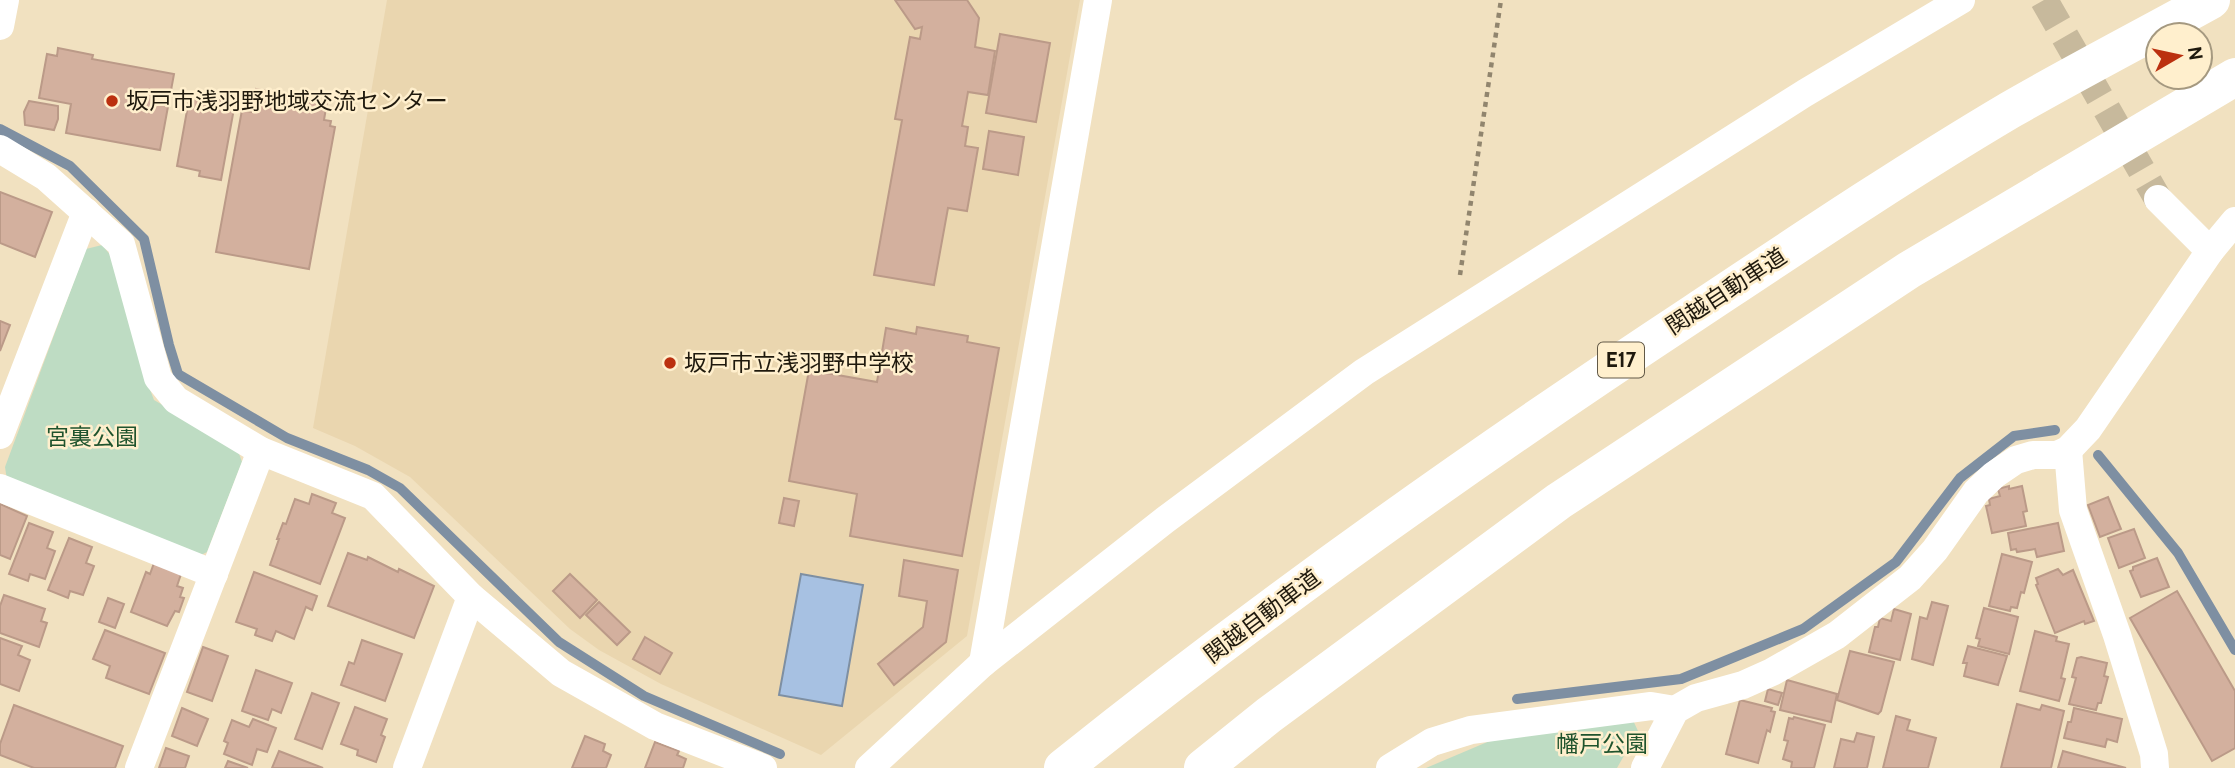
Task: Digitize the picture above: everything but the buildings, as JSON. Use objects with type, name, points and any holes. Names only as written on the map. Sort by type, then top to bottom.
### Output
[{"type":"highway","name":"関越自動車道","points":[[1063,768],[1379,529],[1495,445],[1874,194],[2012,110],[2211,0]]},
{"type":"highway","points":[[1203,768],[1269,715],[1570,493],[1909,270],[2235,77]]},
{"type":"street","points":[[0,26],[5,0]]},
{"type":"street","points":[[983,663],[1098,0]]},
{"type":"street","points":[[869,768],[983,663],[1165,520],[1364,372],[1805,93],[1961,0]]},
{"type":"street","points":[[0,149],[46,177],[121,244],[158,378],[176,400],[261,451],[373,496],[471,597],[561,673],[656,726],[764,768]]},
{"type":"street","points":[[2158,199],[2210,251]]},
{"type":"street","points":[[0,435],[86,212]]},
{"type":"street","points":[[1645,768],[1675,710],[1696,698],[1743,685],[1772,672],[1837,635],[1910,578],[1935,550],[1976,492],[1994,475],[2016,460],[2033,455],[2057,455],[2068,450],[2088,429],[2210,251],[2235,221]]},
{"type":"street","points":[[2068,450],[2073,510],[2117,635],[2154,754],[2155,768]]},
{"type":"street","points":[[139,768],[261,451]]},
{"type":"street","points":[[0,488],[214,575]]},
{"type":"street","points":[[407,768],[471,597]]},
{"type":"street","points":[[1390,768],[1432,742],[1471,730],[1651,706],[1675,710]]},
{"type":"path","points":[[1454,314],[1501,0]]},
{"type":"shaded area","name":"坂戸市立浅羽野中学校","points":[[387,0],[1080,0],[967,636],[821,755],[661,684],[599,650],[570,629],[410,477],[355,446],[313,428]]},
{"type":"green space","name":"宮裏公園","points":[[102,245],[117,263],[140,363],[154,400],[237,448],[242,462],[207,552],[199,556],[7,480],[5,467],[86,249]]},
{"type":"green space","name":"幡戸公園","points":[[1631,716],[1638,731],[1617,768],[1426,768],[1492,740]]},
{"type":"water","points":[[801,574],[863,585],[842,706],[779,695]]},
{"type":"waterway","points":[[0,129],[70,166],[144,239],[178,374],[287,438],[368,470],[400,488],[559,642],[644,696],[780,754]]},
{"type":"waterway","points":[[1517,699],[1681,679],[1803,629],[1896,562],[1960,478],[2014,436],[2055,430]]},
{"type":"waterway","points":[[2098,455],[2178,553],[2235,650]]},
{"type":"tunnel","points":[[2044,0],[2158,199]]},
{"type":"place","name":"坂戸市浅羽野地域交流センター","points":[[112,101]]},
{"type":"place","name":"坂戸市立浅羽野中学校","points":[[670,363]]}]
